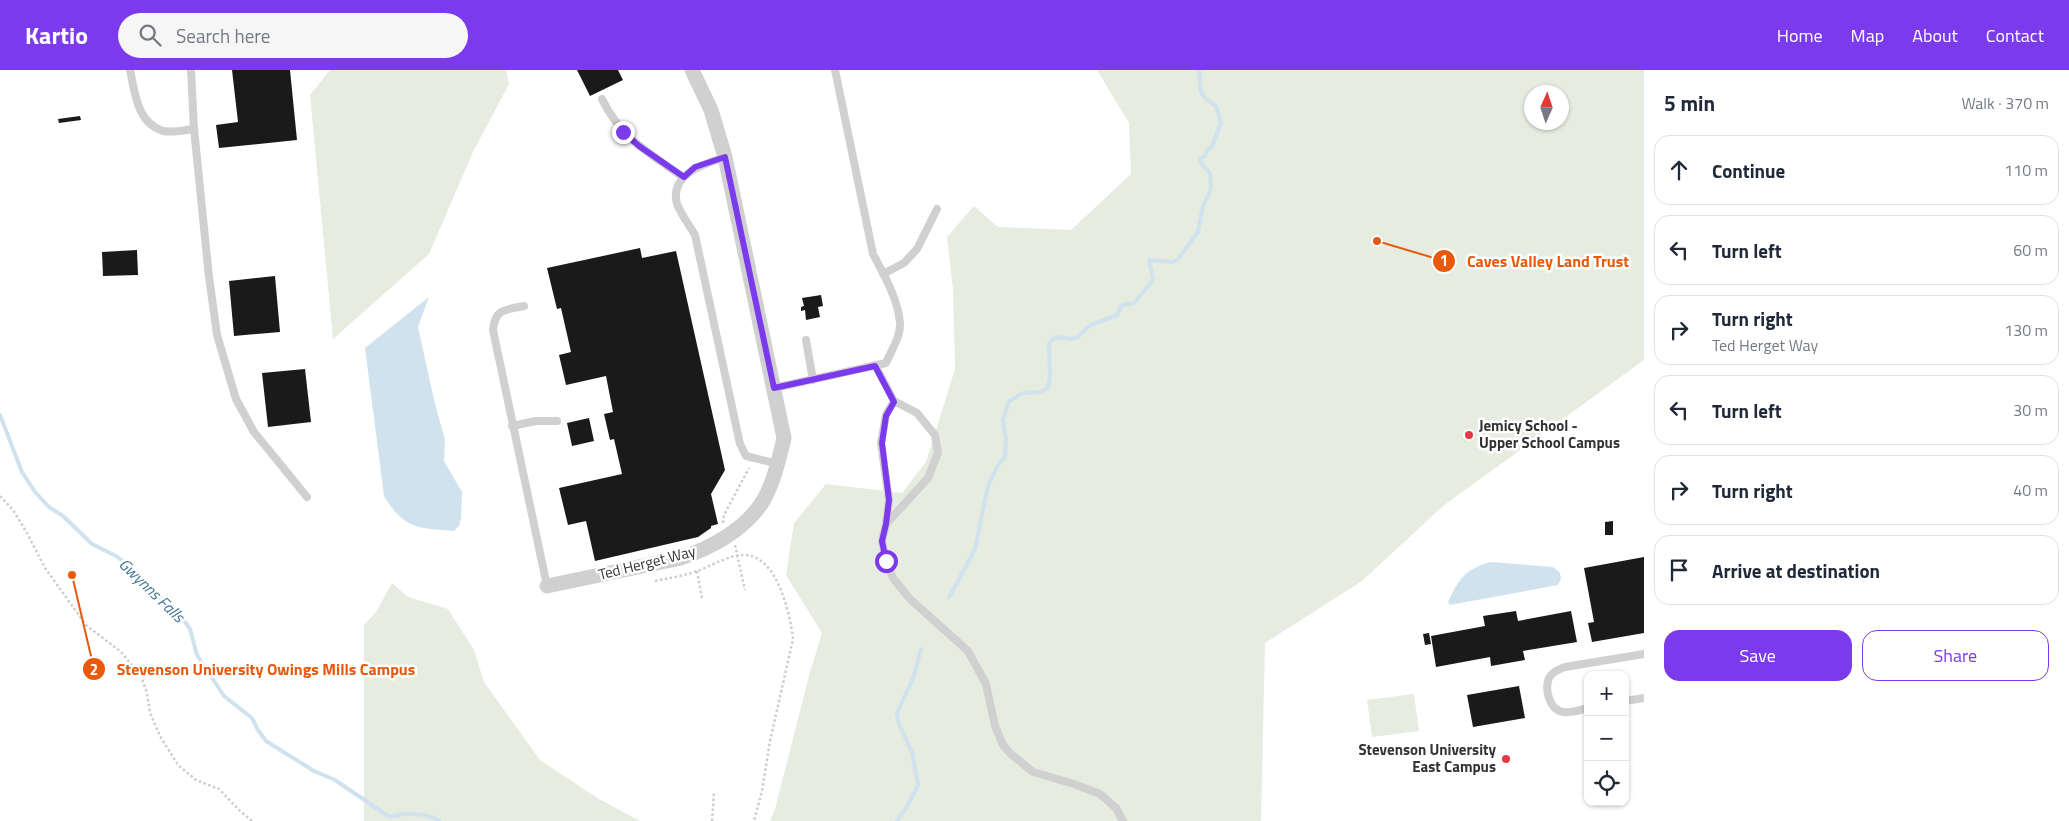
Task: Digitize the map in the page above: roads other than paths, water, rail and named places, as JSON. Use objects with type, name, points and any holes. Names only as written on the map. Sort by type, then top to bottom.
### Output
[{"type":"street","name":"Ted Herget Way","points":[[547,586],[681,558],[718,542],[745,522],[763,501],[778,464],[784,438],[725,157],[711,110],[692,70]]},
{"type":"lane","points":[[130,70],[139,108],[147,122],[164,131],[194,129]]},
{"type":"lane","points":[[191,70],[194,129],[208,277],[216,325],[236,399],[254,432],[307,498]]},
{"type":"lane","points":[[774,388],[886,363],[895,344],[900,324],[893,298],[873,254],[835,70]]},
{"type":"lane","points":[[602,99],[610,116],[623,132],[639,146],[684,177]]},
{"type":"lane","points":[[725,157],[695,167],[678,185],[676,195],[678,204],[695,235],[740,444],[746,456],[778,464]]},
{"type":"lane","points":[[883,274],[904,263],[917,249],[937,209]]},
{"type":"lane","points":[[524,306],[500,312],[494,319],[493,330],[547,586]]},
{"type":"lane","points":[[806,340],[813,380]]},
{"type":"lane","points":[[875,366],[894,402],[917,413],[935,435],[938,453],[928,478],[886,524]]},
{"type":"lane","points":[[894,402],[886,416],[882,443],[889,500],[882,541],[886,561],[893,578],[910,599],[968,651],[986,684],[995,726],[1003,744],[1011,754],[1033,772],[1100,794],[1116,808],[1123,821]]},
{"type":"lane","points":[[512,426],[536,421],[558,421]]},
{"type":"lane","points":[[1584,709],[1564,712],[1558,710],[1551,703],[1547,690],[1549,679],[1554,672],[1565,666],[1644,654]]},
{"type":"lane","points":[[1629,700],[1644,698]]},
{"type":"water","points":[[429,297],[418,327],[445,440],[444,461],[462,492],[461,519],[459,526],[454,531],[430,529],[405,521],[391,507],[384,496],[365,348]]},
{"type":"water","points":[[1490,562],[1553,567],[1560,573],[1561,579],[1558,585],[1450,605],[1448,602],[1464,576],[1474,568]]},
{"type":"waterway","points":[[949,598],[975,549],[988,486],[998,465],[1005,457],[1006,441],[1003,420],[1009,401],[1023,393],[1040,392],[1048,388],[1050,376],[1049,343],[1056,337],[1070,339],[1078,337],[1090,325],[1117,315],[1122,305],[1134,303],[1153,280],[1149,260],[1173,262],[1178,259],[1198,232],[1203,206],[1211,189],[1210,173],[1202,165],[1200,158],[1205,156],[1212,146],[1221,123],[1216,106],[1206,99],[1201,92],[1199,70]]},
{"type":"waterway","name":"Gwynns Falls","points":[[0,415],[22,472],[35,492],[49,507],[63,516],[92,544],[116,556],[130,567],[140,580],[181,616],[190,629],[197,655],[224,696],[252,718],[266,741],[314,771],[335,780],[388,816],[418,814],[440,821]]},
{"type":"waterway","points":[[897,821],[918,785],[912,752],[899,724],[897,713],[914,676],[921,649]]},
{"type":"place","name":"Caves Valley Land Trust","points":[[1377,241]]},
{"type":"place","name":"Jemicy School - Upper School Campus","points":[[1469,435]]},
{"type":"place","name":"Stevenson University Owings Mills Campus","points":[[72,575]]},
{"type":"place","name":"Stevenson University East Campus","points":[[1506,759]]}]
